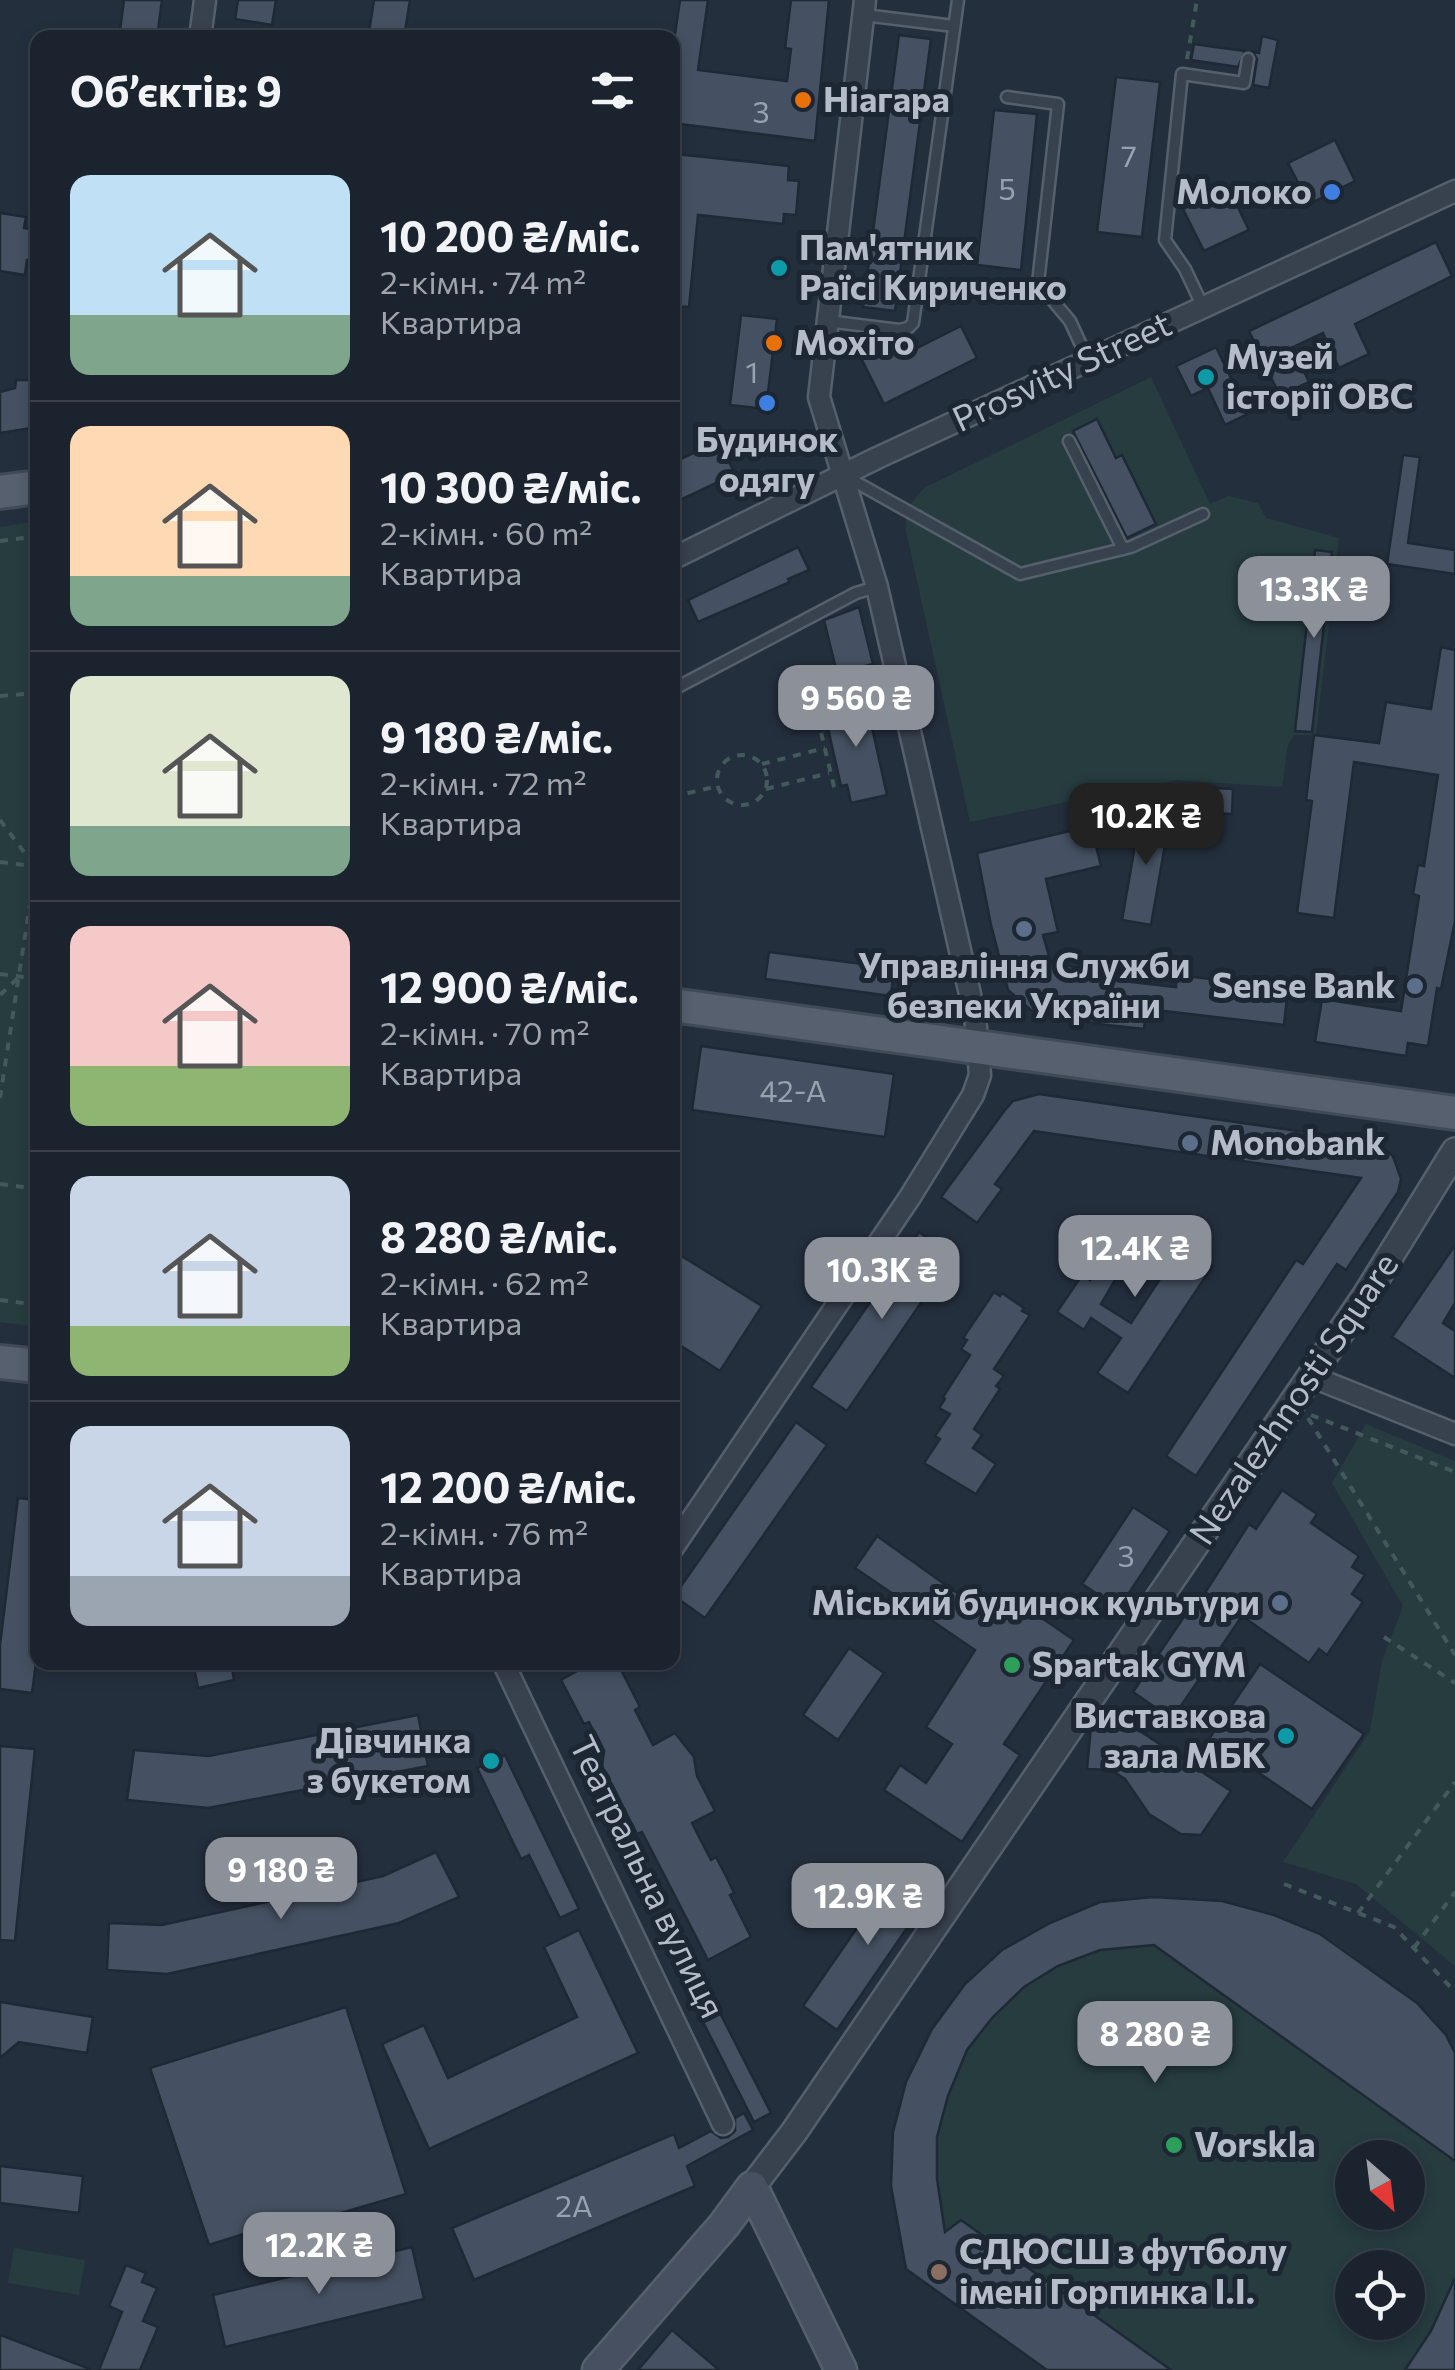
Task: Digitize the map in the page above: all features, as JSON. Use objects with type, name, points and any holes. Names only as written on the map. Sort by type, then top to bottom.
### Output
[{"type":"main road","points":[[0,492],[30,488]]},
{"type":"main road","points":[[680,1006],[1455,1112]]},
{"type":"main road","points":[[1,1370],[30,1367]]},
{"type":"main road","points":[[598,2370],[752,2187],[841,2370]]},
{"type":"street","points":[[201,30],[205,0]]},
{"type":"street","points":[[680,1538],[910,1197],[973,1095],[980,1075],[975,1016],[877,587],[819,397],[864,7]]},
{"type":"street","name":"Prosvity Street","points":[[680,555],[1088,360],[1455,191]]},
{"type":"street","name":"Nezalezhnosti Square","points":[[752,2187],[794,2132],[1366,1295],[1455,1151]]},
{"type":"street","points":[[1310,1376],[1455,1434]]},
{"type":"street","name":"Театральна вулиця","points":[[509,1670],[723,2124]]},
{"type":"lane","points":[[826,320],[899,330],[912,322],[958,0]]},
{"type":"lane","points":[[864,7],[954,26]]},
{"type":"lane","points":[[1203,308],[1185,269],[1165,240],[1182,74],[1244,83],[1248,59]]},
{"type":"lane","points":[[1007,97],[1058,104],[1038,282],[1070,321],[1088,360]]},
{"type":"lane","points":[[1069,441],[1123,549]]},
{"type":"lane","points":[[844,475],[1020,574],[1123,549],[1203,514]]},
{"type":"lane","points":[[680,686],[856,593],[877,587]]},
{"type":"path","points":[[1182,74],[1197,0]]},
{"type":"path","points":[[0,541],[30,537]]},
{"type":"path","points":[[810,686],[835,791]]},
{"type":"path","points":[[0,696],[30,693]]},
{"type":"path","points":[[762,764],[826,748]]},
{"type":"path","points":[[766,789],[762,764],[748,756],[732,757],[720,768],[718,786],[724,797],[738,805],[755,802],[766,789],[831,772]]},
{"type":"path","points":[[680,795],[718,786]]},
{"type":"path","points":[[0,820],[30,859]]},
{"type":"path","points":[[0,862],[30,866]]},
{"type":"path","points":[[0,1098],[30,925]]},
{"type":"path","points":[[0,974],[30,978]]},
{"type":"path","points":[[0,995],[20,976]]},
{"type":"path","points":[[0,1184],[30,1188]]},
{"type":"path","points":[[0,1300],[30,1305]]},
{"type":"path","points":[[1455,1472],[1304,1412],[1455,1655]]},
{"type":"path","points":[[1384,1636],[1455,1683]]},
{"type":"path","points":[[1358,1913],[1455,1782]]},
{"type":"path","points":[[1284,1884],[1394,1927],[1455,1992]]},
{"type":"path","points":[[1414,1948],[1455,1892]]},
{"type":"green space","points":[[1151,377],[1210,504],[1228,496],[1258,503],[1266,518],[1339,538],[1316,735],[1294,735],[1288,745],[1282,787],[1175,780],[970,822],[906,531],[906,509],[924,488]]},
{"type":"green space","points":[[30,522],[30,1326],[0,1322],[0,527]]},
{"type":"green space","points":[[1366,1424],[1455,1461],[1455,1966],[1356,1884],[1283,1862],[1370,1731],[1382,1661],[1403,1606],[1332,1483]]},
{"type":"green space","name":"Vorskla","points":[[1153,1897],[1257,1911],[1325,1936],[1413,2001],[1432,2020],[1455,2053],[1455,2370],[1047,2370],[906,2269],[891,2186],[906,2082],[932,2029],[965,1984],[1050,1923],[1100,1902]]},
{"type":"green space","points":[[14,2248],[85,2260],[79,2295],[8,2283]]},
{"type":"building","points":[[124,0],[162,0],[158,30],[120,30]]},
{"type":"building","points":[[238,0],[276,0],[272,25],[235,19]]},
{"type":"building","points":[[374,0],[410,0],[405,30],[369,30]]},
{"type":"building","points":[[680,0],[708,0],[698,70],[787,81],[791,49],[785,48],[791,0],[829,0],[815,141],[680,124],[680,30],[676,30]]},
{"type":"building","points":[[899,35],[931,39],[895,311],[863,307]]},
{"type":"building","points":[[1262,36],[1278,40],[1269,88],[1253,85],[1257,59],[1253,52],[1259,53]]},
{"type":"building","points":[[1194,44],[1245,51],[1238,67],[1191,60]]},
{"type":"building","points":[[1116,77],[1160,82],[1142,237],[1097,232]]},
{"type":"building","points":[[994,110],[1037,114],[1021,270],[977,265]]},
{"type":"building","points":[[1335,140],[1355,181],[1309,204],[1288,163]]},
{"type":"building","points":[[680,154],[789,166],[788,180],[799,181],[796,215],[784,214],[783,224],[698,215],[689,307],[680,306]]},
{"type":"building","points":[[1228,187],[1249,230],[1204,251],[1183,209]]},
{"type":"building","points":[[0,213],[26,217],[30,261],[27,260],[25,275],[0,271]]},
{"type":"building","points":[[1436,242],[1452,276],[1355,324],[1369,354],[1339,368],[1323,333],[1293,347],[1309,382],[1280,396],[1249,331]]},
{"type":"building","points":[[741,315],[777,319],[766,409],[730,405]]},
{"type":"building","points":[[961,326],[977,358],[884,404],[861,358],[892,343],[899,357]]},
{"type":"building","name":"Музей історії ОВС","points":[[1216,347],[1248,414],[1225,425],[1208,388],[1191,396],[1176,366]]},
{"type":"building","points":[[16,380],[30,380],[30,428],[0,433],[0,392],[15,388]]},
{"type":"building","points":[[1097,419],[1116,458],[1122,455],[1156,524],[1127,538],[1073,431]]},
{"type":"building","points":[[719,441],[735,474],[680,500],[680,459]]},
{"type":"building","points":[[1403,455],[1420,457],[1408,543],[1455,550],[1455,574],[1387,564]]},
{"type":"building","points":[[798,547],[809,570],[698,622],[688,600]]},
{"type":"building","points":[[1315,550],[1332,552],[1312,732],[1295,731]]},
{"type":"building","points":[[859,607],[873,664],[837,673],[824,620]]},
{"type":"building","points":[[1441,647],[1455,650],[1455,921],[1441,989],[1437,988],[1428,1046],[1408,1043],[1406,1056],[1315,1042],[1322,999],[1401,1011],[1419,896],[1413,894],[1418,865],[1424,866],[1438,775],[1354,762],[1334,918],[1297,913],[1312,801],[1306,800],[1314,735],[1379,743],[1386,702],[1431,709]]},
{"type":"building","points":[[865,696],[887,795],[851,803],[847,785],[841,786],[827,724],[833,722],[829,704]]},
{"type":"building","points":[[1176,786],[1233,789],[1232,814],[1174,812]]},
{"type":"building","points":[[1141,811],[1170,816],[1151,925],[1122,920]]},
{"type":"building","name":"Управління Служби безпеки України","points":[[1091,826],[1101,866],[1046,879],[1058,932],[1043,935],[1051,963],[1080,968],[1082,957],[1125,963],[1122,981],[1176,987],[1177,975],[1288,988],[1284,1025],[1146,1009],[1144,1029],[1098,1024],[1032,1011],[1008,990],[977,853]]},
{"type":"building","points":[[769,952],[894,968],[891,996],[765,979]]},
{"type":"building","points":[[701,1046],[894,1074],[885,1137],[692,1110]]},
{"type":"building","points":[[1039,1094],[1375,1142],[1393,1156],[1401,1179],[1398,1192],[1346,1270],[1337,1264],[1196,1476],[1166,1456],[1296,1260],[1303,1264],[1361,1178],[1034,1131],[995,1184],[1002,1189],[977,1223],[941,1197],[1013,1101]]},
{"type":"building","points":[[1121,1223],[1177,1253],[1181,1247],[1212,1267],[1128,1393],[1097,1373],[1121,1338],[1091,1318],[1084,1330],[1057,1312],[1082,1275],[1090,1280]],"holes":[[[1126,1261],[1160,1279],[1131,1323],[1101,1304]]]},
{"type":"building","points":[[919,1232],[953,1256],[847,1411],[811,1387]]},
{"type":"building","points":[[1455,1245],[1455,1303],[1443,1323],[1455,1331],[1455,1378],[1392,1337]]},
{"type":"building","points":[[680,1255],[762,1306],[720,1371],[680,1345]]},
{"type":"building","points":[[994,1292],[1000,1296],[1002,1293],[1030,1315],[994,1369],[1004,1376],[996,1386],[1000,1389],[974,1429],[982,1435],[973,1448],[996,1464],[976,1494],[924,1463],[950,1414],[939,1408],[943,1397],[970,1355],[961,1349],[967,1340],[963,1338]]},
{"type":"building","points":[[796,1422],[827,1445],[705,1618],[680,1600],[680,1587]]},
{"type":"building","name":"Міський будинок культури","points":[[1282,1490],[1317,1514],[1311,1523],[1359,1556],[1352,1567],[1365,1575],[1352,1594],[1363,1602],[1327,1655],[1319,1649],[1309,1663],[1242,1616],[1172,1719],[1133,1692],[1192,1605],[1196,1607],[1249,1524],[1256,1529]]},
{"type":"building","points":[[18,1498],[30,1499],[30,1670],[35,1670],[32,1693],[0,1689],[0,1645]]},
{"type":"building","points":[[1133,1507],[1170,1531],[1119,1608],[1082,1584]]},
{"type":"building","points":[[877,1536],[995,1620],[1011,1597],[1074,1640],[1004,1744],[1020,1755],[962,1842],[884,1790],[900,1765],[926,1783],[952,1744],[926,1727],[975,1650],[855,1568]]},
{"type":"building","points":[[849,1648],[884,1673],[838,1740],[803,1715]]},
{"type":"building","name":"Виставкова зала МБК","points":[[1260,1664],[1364,1734],[1312,1809],[1209,1739]]},
{"type":"building","points":[[195,1670],[232,1670],[234,1680],[198,1688]]},
{"type":"building","points":[[621,1670],[653,1745],[675,1733],[694,1757],[697,1776],[715,1811],[692,1823],[711,1860],[716,1857],[727,1878],[734,1893],[730,1895],[751,1937],[708,1960],[642,1832],[637,1834],[602,1766],[604,1751],[589,1722],[584,1724],[561,1680],[577,1671]]},
{"type":"building","points":[[1114,1714],[1231,1791],[1201,1835],[1181,1834],[1149,1814],[1125,1779],[1111,1770],[1087,1769],[1091,1727],[1104,1728]]},
{"type":"building","points":[[418,1715],[428,1766],[208,1808],[127,1800],[134,1750],[209,1756]]},
{"type":"building","points":[[0,1746],[35,1749],[15,1941],[0,1940]]},
{"type":"building","points":[[505,1755],[579,1909],[560,1918],[529,1855],[521,1859],[477,1768]]},
{"type":"building","points":[[436,1852],[459,1897],[399,1923],[167,1974],[107,1970],[109,1923],[162,1925],[383,1876]]},
{"type":"building","points":[[899,1867],[933,1890],[837,2030],[803,2006]]},
{"type":"building","points":[[1153,1897],[1222,1901],[1274,1915],[1320,1934],[1417,2003],[1446,2035],[1455,2053],[1455,2161],[1154,1945],[1100,1950],[1058,1966],[1024,1987],[967,2050],[937,2137],[937,2179],[945,2232],[961,2220],[1171,2370],[1047,2370],[906,2269],[891,2186],[893,2132],[906,2082],[932,2029],[965,1984],[1002,1950],[1050,1923],[1100,1902]]},
{"type":"building","points":[[579,1930],[638,2053],[429,2149],[382,2044],[424,2025],[448,2078],[577,2017],[544,1947]]},
{"type":"building","points":[[0,2002],[93,2017],[87,2053],[19,2042],[0,2058]]},
{"type":"building","points":[[346,2007],[406,2194],[262,2236],[259,2229],[209,2245],[150,2068]]},
{"type":"building","points":[[719,2011],[771,2113],[754,2122],[702,2020]]},
{"type":"building","points":[[744,2113],[753,2130],[687,2166],[695,2186],[474,2280],[452,2228],[674,2134],[679,2148],[711,2131],[721,2138],[728,2137],[735,2131],[735,2118]]},
{"type":"building","points":[[0,2166],[83,2176],[79,2213],[0,2203]]},
{"type":"building","points":[[412,2247],[424,2299],[225,2347],[213,2295]]},
{"type":"building","points":[[126,2265],[146,2273],[142,2282],[157,2288],[143,2321],[158,2327],[140,2370],[99,2370],[122,2312],[109,2306]]},
{"type":"building","points":[[1455,2278],[1455,2370],[1405,2370],[1431,2331]]},
{"type":"building","points":[[672,2330],[719,2370],[638,2370]]},
{"type":"building","points":[[0,2335],[90,2369],[90,2370],[0,2370]]},
{"type":"place","name":"Ніагара","points":[[803,100]]},
{"type":"place","name":"Молоко","points":[[1332,192]]},
{"type":"place","name":"Пам'ятник Раїсі Кириченко","points":[[779,268]]},
{"type":"place","name":"Мохіто","points":[[774,343]]},
{"type":"place","name":"Музей історії ОВС","points":[[1206,377]]},
{"type":"place","name":"Будинок одягу","points":[[767,403]]},
{"type":"place","name":"Управління Служби безпеки України","points":[[1024,929]]},
{"type":"place","name":"Sense Bank","points":[[1415,986]]},
{"type":"place","name":"Monobank","points":[[1190,1143]]},
{"type":"place","name":"Міський будинок культури","points":[[1280,1603]]},
{"type":"place","name":"Spartak GYM","points":[[1012,1665]]},
{"type":"place","name":"Виставкова зала МБК","points":[[1286,1736]]},
{"type":"place","name":"Дівчинка з букетом","points":[[491,1761]]},
{"type":"place","name":"Vorskla","points":[[1174,2145]]},
{"type":"place","name":"СДЮСШ з футболу імені Горпинка І.І.","points":[[939,2272]]}]
